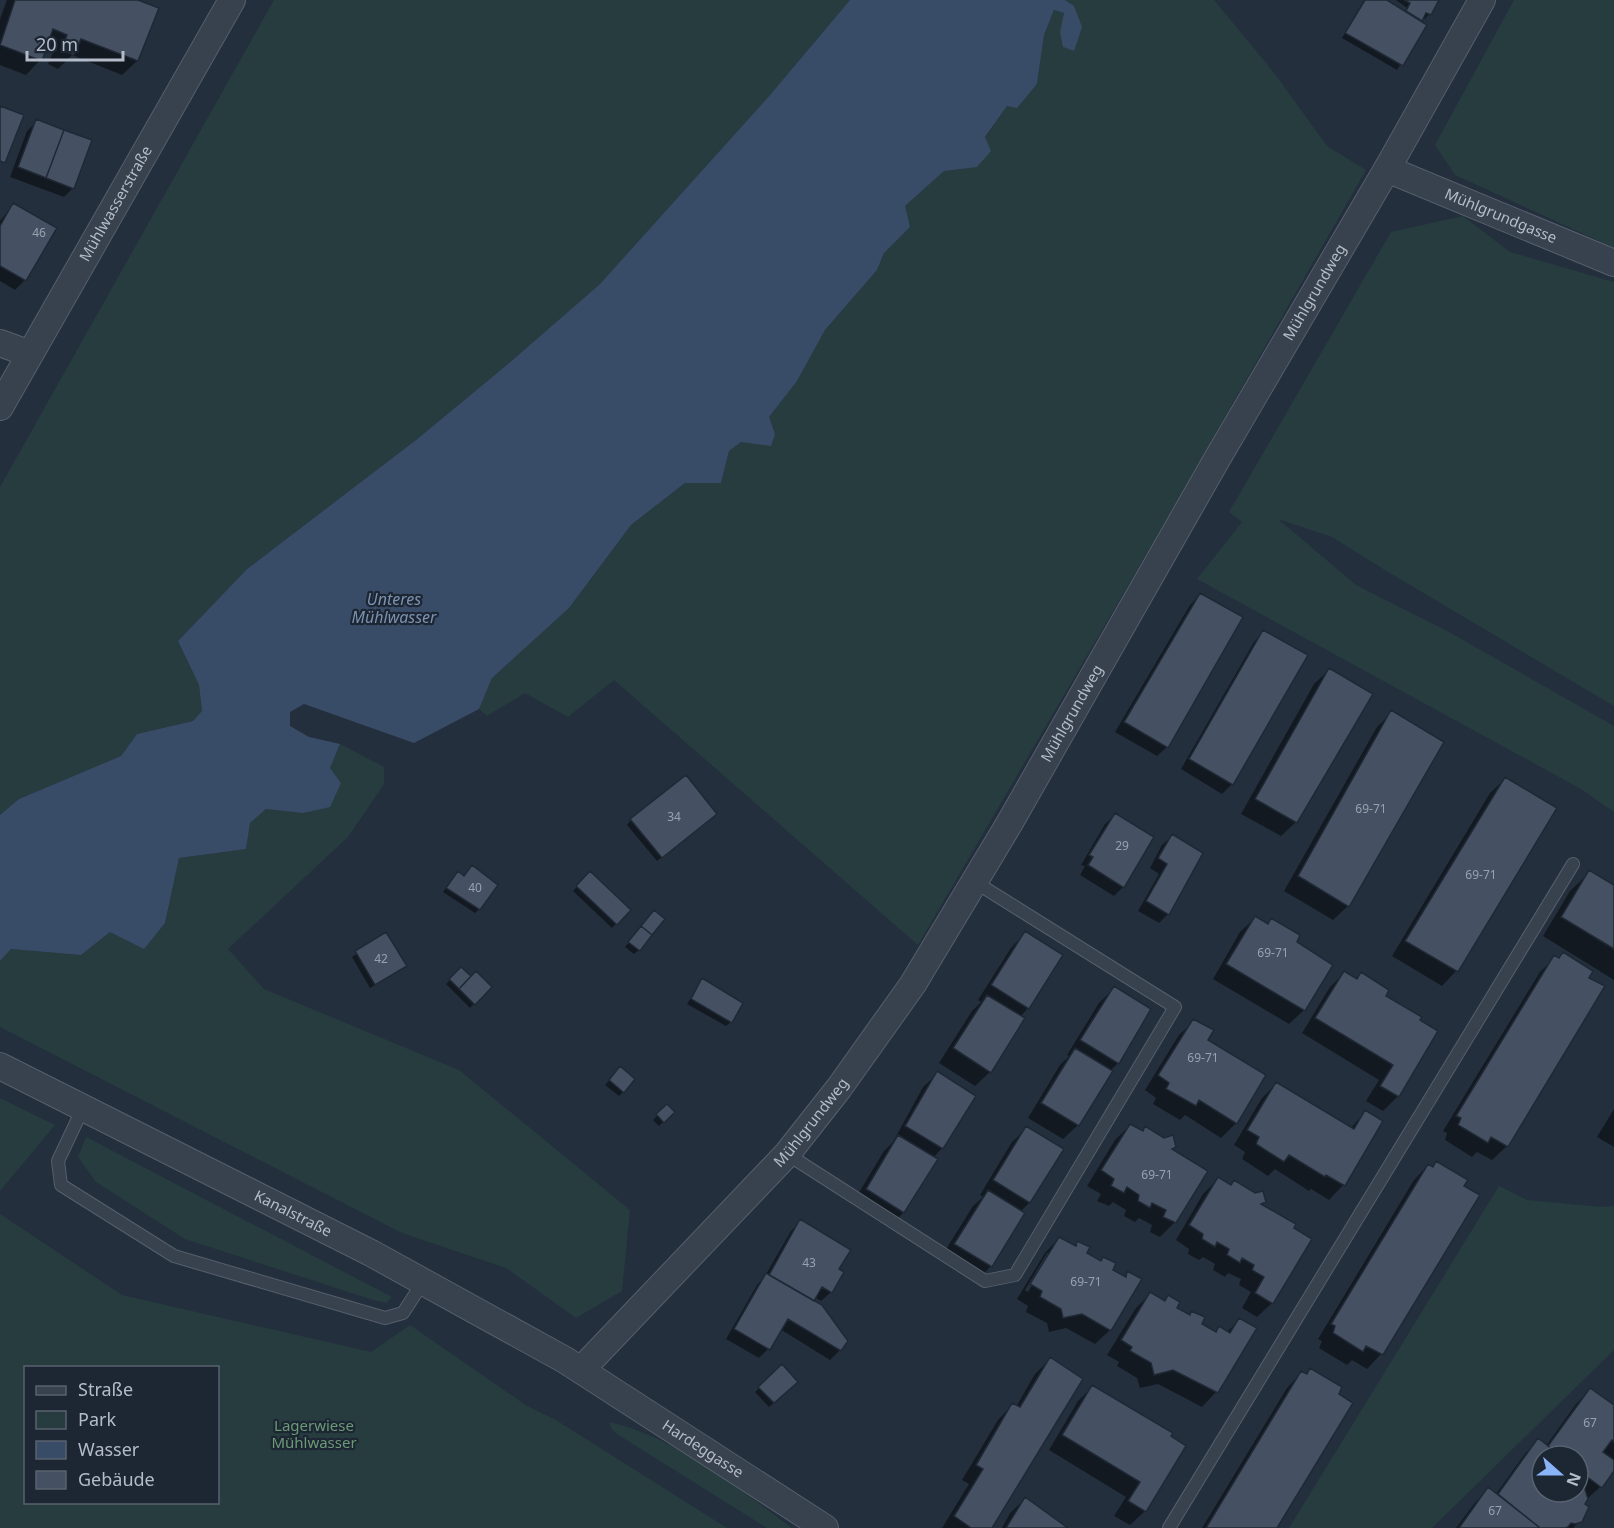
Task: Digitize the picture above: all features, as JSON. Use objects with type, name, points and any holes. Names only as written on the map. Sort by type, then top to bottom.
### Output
[{"type":"street","name":"Mühlwasserstraße","points":[[0,407],[232,0]]},
{"type":"street","name":"Mühlgrundweg","points":[[581,1370],[787,1154],[839,1088],[913,984],[975,882],[1387,169],[1482,0]]},
{"type":"street","name":"Mühlgrundgasse","points":[[1387,169],[1614,263]]},
{"type":"street","points":[[0,343],[30,354]]},
{"type":"street","name":"Kanalstraße","points":[[0,1066],[371,1253],[581,1370]]},
{"type":"street","name":"Hardeggasse","points":[[581,1370],[825,1528]]},
{"type":"lane","points":[[1169,1528],[1573,864]]},
{"type":"lane","points":[[787,1154],[985,1281],[1015,1275],[1175,1007],[975,882]]},
{"type":"lane","points":[[84,1108],[58,1161],[61,1185],[174,1256],[385,1318],[403,1313],[423,1282]]},
{"type":"green space","points":[[274,0],[850,0],[770,95],[600,284],[416,440],[247,569],[178,641],[199,685],[202,712],[193,721],[137,734],[121,756],[19,799],[0,815],[0,487]]},
{"type":"green space","points":[[1065,0],[1214,0],[1275,74],[1327,146],[1366,170],[1147,553],[918,945],[614,680],[568,717],[525,693],[487,716],[479,709],[492,678],[569,608],[631,525],[685,483],[721,483],[729,451],[741,442],[775,434],[769,417],[797,381],[825,330],[877,270],[884,253],[910,227],[904,207],[944,171],[978,166],[985,138],[1007,106],[1017,107],[1037,84],[1044,35],[1054,10],[1064,13],[1060,32],[1063,47],[1074,51],[1074,6]]},
{"type":"green space","points":[[1514,0],[1614,0],[1614,248],[1455,175],[1435,145]]},
{"type":"green space","points":[[1463,216],[1510,252],[1614,282],[1614,706],[1332,537],[1278,519],[1356,585],[1449,632],[1614,726],[1614,812],[1581,789],[1197,579],[1242,522],[1229,512],[1391,232]]},
{"type":"green space","points":[[340,744],[384,767],[384,784],[348,837],[228,949],[264,989],[459,1070],[630,1210],[622,1291],[576,1318],[506,1268],[402,1233],[0,1027],[0,961],[11,949],[81,955],[110,932],[165,923],[179,858],[246,849],[250,823],[266,809],[303,813],[341,783],[330,768]]},
{"type":"green space","points":[[0,1098],[55,1125],[0,1191]]},
{"type":"green space","points":[[86,1137],[392,1297],[386,1303],[373,1300],[185,1239],[96,1182],[78,1157]]},
{"type":"green space","points":[[1499,1186],[1527,1200],[1601,1207],[1614,1206],[1614,1350],[1432,1528],[1289,1528]]},
{"type":"green space","name":"Lagerwiese Mühlwasser","points":[[0,1214],[122,1295],[371,1352],[410,1325],[527,1406],[556,1420],[727,1528],[0,1528]]},
{"type":"green space","points":[[609,1422],[658,1439],[681,1451],[728,1481],[792,1528],[767,1528],[617,1434]]},
{"type":"water","name":"Unteres Mühlwasser","points":[[850,0],[1065,0],[1074,6],[1082,27],[1074,51],[1063,47],[1060,32],[1064,13],[1054,10],[1044,35],[1037,84],[1017,108],[1007,106],[985,137],[991,151],[977,167],[944,171],[905,206],[910,227],[884,253],[877,270],[825,330],[797,381],[769,417],[775,434],[771,446],[741,442],[729,451],[721,483],[685,483],[631,525],[569,608],[492,678],[479,709],[414,743],[304,704],[290,712],[290,726],[309,737],[340,744],[330,768],[341,783],[330,807],[303,813],[266,809],[250,823],[246,849],[179,858],[165,923],[144,949],[110,932],[81,955],[11,949],[0,961],[0,815],[19,799],[121,756],[137,734],[193,721],[202,711],[199,685],[178,641],[247,569],[416,440],[600,284],[770,95]]},
{"type":"building","points":[[15,0],[138,0],[159,8],[138,61],[81,39],[74,55],[61,50],[67,35],[53,29],[42,61],[0,45]]},
{"type":"building","points":[[1365,0],[1387,0],[1427,25],[1403,66],[1345,33]]},
{"type":"building","points":[[1404,0],[1439,0],[1431,15],[1426,13],[1422,21],[1406,11],[1410,3]]},
{"type":"building","points":[[0,106],[24,115],[5,163],[0,161]]},
{"type":"building","points":[[36,119],[64,130],[46,178],[18,167]]},
{"type":"building","points":[[64,130],[92,140],[74,189],[46,178]]},
{"type":"building","points":[[13,203],[57,228],[26,281],[0,266],[0,226]]},
{"type":"building","points":[[1200,593],[1243,617],[1168,748],[1124,722]]},
{"type":"building","points":[[1263,630],[1308,655],[1233,785],[1189,759]]},
{"type":"building","points":[[1329,668],[1373,694],[1297,823],[1255,799]]},
{"type":"building","points":[[1391,710],[1444,742],[1349,907],[1298,876]]},
{"type":"building","points":[[686,775],[717,814],[662,858],[630,819]]},
{"type":"building","points":[[1505,777],[1557,808],[1458,972],[1405,941]]},
{"type":"building","points":[[1115,813],[1154,837],[1124,888],[1088,865],[1093,857],[1089,855]]},
{"type":"building","points":[[1172,834],[1203,853],[1169,915],[1146,901],[1167,864],[1158,858]]},
{"type":"building","points":[[472,865],[498,885],[480,910],[446,888],[458,871],[464,876]]},
{"type":"building","points":[[1589,870],[1614,885],[1614,949],[1561,917]]},
{"type":"building","points":[[590,871],[631,910],[617,925],[576,886]]},
{"type":"building","points":[[654,910],[665,919],[652,935],[641,926]]},
{"type":"building","points":[[1255,916],[1268,924],[1271,918],[1300,935],[1297,942],[1333,965],[1305,1011],[1226,964]]},
{"type":"building","points":[[641,926],[652,935],[640,951],[628,942]]},
{"type":"building","points":[[1025,931],[1063,955],[1029,1009],[991,985]]},
{"type":"building","points":[[386,932],[407,966],[375,985],[355,951]]},
{"type":"building","points":[[1563,952],[1593,971],[1589,978],[1605,986],[1508,1147],[1491,1137],[1488,1143],[1458,1125],[1461,1118],[1456,1116],[1554,955],[1559,958]]},
{"type":"building","points":[[461,967],[471,976],[459,989],[449,979]]},
{"type":"building","points":[[476,971],[492,987],[475,1005],[459,989]]},
{"type":"building","points":[[1344,971],[1357,979],[1361,972],[1389,990],[1386,996],[1422,1017],[1420,1020],[1438,1031],[1399,1097],[1380,1086],[1393,1065],[1315,1018]]},
{"type":"building","points":[[702,978],[743,1003],[732,1023],[691,999]]},
{"type":"building","points":[[1114,986],[1151,1009],[1119,1064],[1080,1040]]},
{"type":"building","points":[[987,995],[1025,1018],[991,1073],[953,1048]]},
{"type":"building","points":[[1193,1019],[1214,1030],[1208,1040],[1266,1075],[1237,1124],[1199,1100],[1196,1106],[1166,1089],[1169,1083],[1158,1075]]},
{"type":"building","points":[[1075,1048],[1113,1071],[1079,1126],[1041,1103]]},
{"type":"building","points":[[620,1066],[635,1079],[624,1093],[609,1080]]},
{"type":"building","points":[[937,1071],[976,1096],[943,1149],[905,1126]]},
{"type":"building","points":[[1276,1082],[1354,1129],[1365,1110],[1383,1121],[1345,1186],[1326,1175],[1325,1177],[1289,1155],[1284,1162],[1256,1144],[1259,1137],[1247,1130]]},
{"type":"building","points":[[667,1104],[675,1112],[664,1123],[656,1114]]},
{"type":"building","points":[[1130,1124],[1143,1131],[1145,1126],[1164,1138],[1173,1135],[1176,1147],[1172,1149],[1208,1171],[1176,1223],[1163,1217],[1166,1210],[1152,1203],[1150,1208],[1138,1201],[1139,1195],[1127,1187],[1124,1193],[1111,1186],[1114,1179],[1101,1170]]},
{"type":"building","points":[[1026,1126],[1064,1149],[1030,1203],[993,1180]]},
{"type":"building","points":[[898,1135],[938,1159],[904,1213],[866,1189]]},
{"type":"building","points":[[1436,1161],[1468,1180],[1464,1186],[1480,1195],[1383,1355],[1366,1346],[1363,1352],[1333,1333],[1335,1326],[1331,1324],[1428,1164],[1433,1167]]},
{"type":"building","points":[[1218,1177],[1231,1185],[1234,1180],[1255,1193],[1263,1191],[1266,1202],[1261,1204],[1296,1224],[1294,1228],[1312,1239],[1273,1304],[1255,1293],[1264,1277],[1252,1270],[1254,1265],[1242,1258],[1240,1263],[1227,1255],[1229,1249],[1217,1242],[1215,1247],[1202,1239],[1203,1234],[1189,1225]]},
{"type":"building","points":[[988,1190],[1025,1213],[992,1267],[954,1244]]},
{"type":"building","points":[[800,1219],[851,1250],[839,1269],[844,1272],[832,1293],[822,1287],[814,1301],[769,1275]]},
{"type":"building","points":[[1059,1237],[1076,1246],[1077,1241],[1090,1247],[1087,1253],[1101,1261],[1103,1257],[1116,1263],[1113,1270],[1126,1277],[1127,1271],[1142,1279],[1111,1331],[1082,1314],[1063,1318],[1061,1309],[1040,1297],[1042,1291],[1030,1284]]},
{"type":"building","points":[[766,1273],[822,1305],[848,1341],[841,1351],[788,1319],[770,1350],[734,1329]]},
{"type":"building","points":[[1150,1292],[1165,1301],[1168,1295],[1180,1302],[1177,1308],[1190,1315],[1191,1311],[1205,1317],[1202,1324],[1216,1332],[1219,1326],[1230,1333],[1239,1318],[1257,1328],[1218,1393],[1173,1370],[1154,1375],[1151,1363],[1130,1351],[1132,1347],[1121,1340]]},
{"type":"building","points":[[1050,1357],[1083,1379],[992,1528],[971,1528],[954,1516],[983,1469],[976,1465],[1012,1403],[1020,1407]]},
{"type":"building","points":[[782,1364],[798,1382],[774,1403],[758,1387]]},
{"type":"building","points":[[1310,1368],[1342,1387],[1339,1394],[1353,1403],[1277,1528],[1206,1528],[1301,1371],[1307,1374]]},
{"type":"building","points":[[1092,1385],[1173,1433],[1171,1436],[1186,1446],[1146,1512],[1128,1501],[1140,1482],[1062,1435]]},
{"type":"building","points":[[1590,1388],[1614,1405],[1614,1442],[1612,1440],[1603,1452],[1614,1460],[1614,1471],[1602,1488],[1590,1479],[1590,1444],[1549,1444]]},
{"type":"building","points":[[1538,1438],[1546,1444],[1534,1444]]},
{"type":"building","points":[[1530,1449],[1530,1504],[1585,1504],[1589,1507],[1582,1522],[1571,1523],[1565,1528],[1540,1528],[1498,1494]]},
{"type":"building","points":[[1488,1487],[1539,1527],[1459,1528]]},
{"type":"building","points":[[1025,1497],[1068,1528],[1006,1528]]}]
